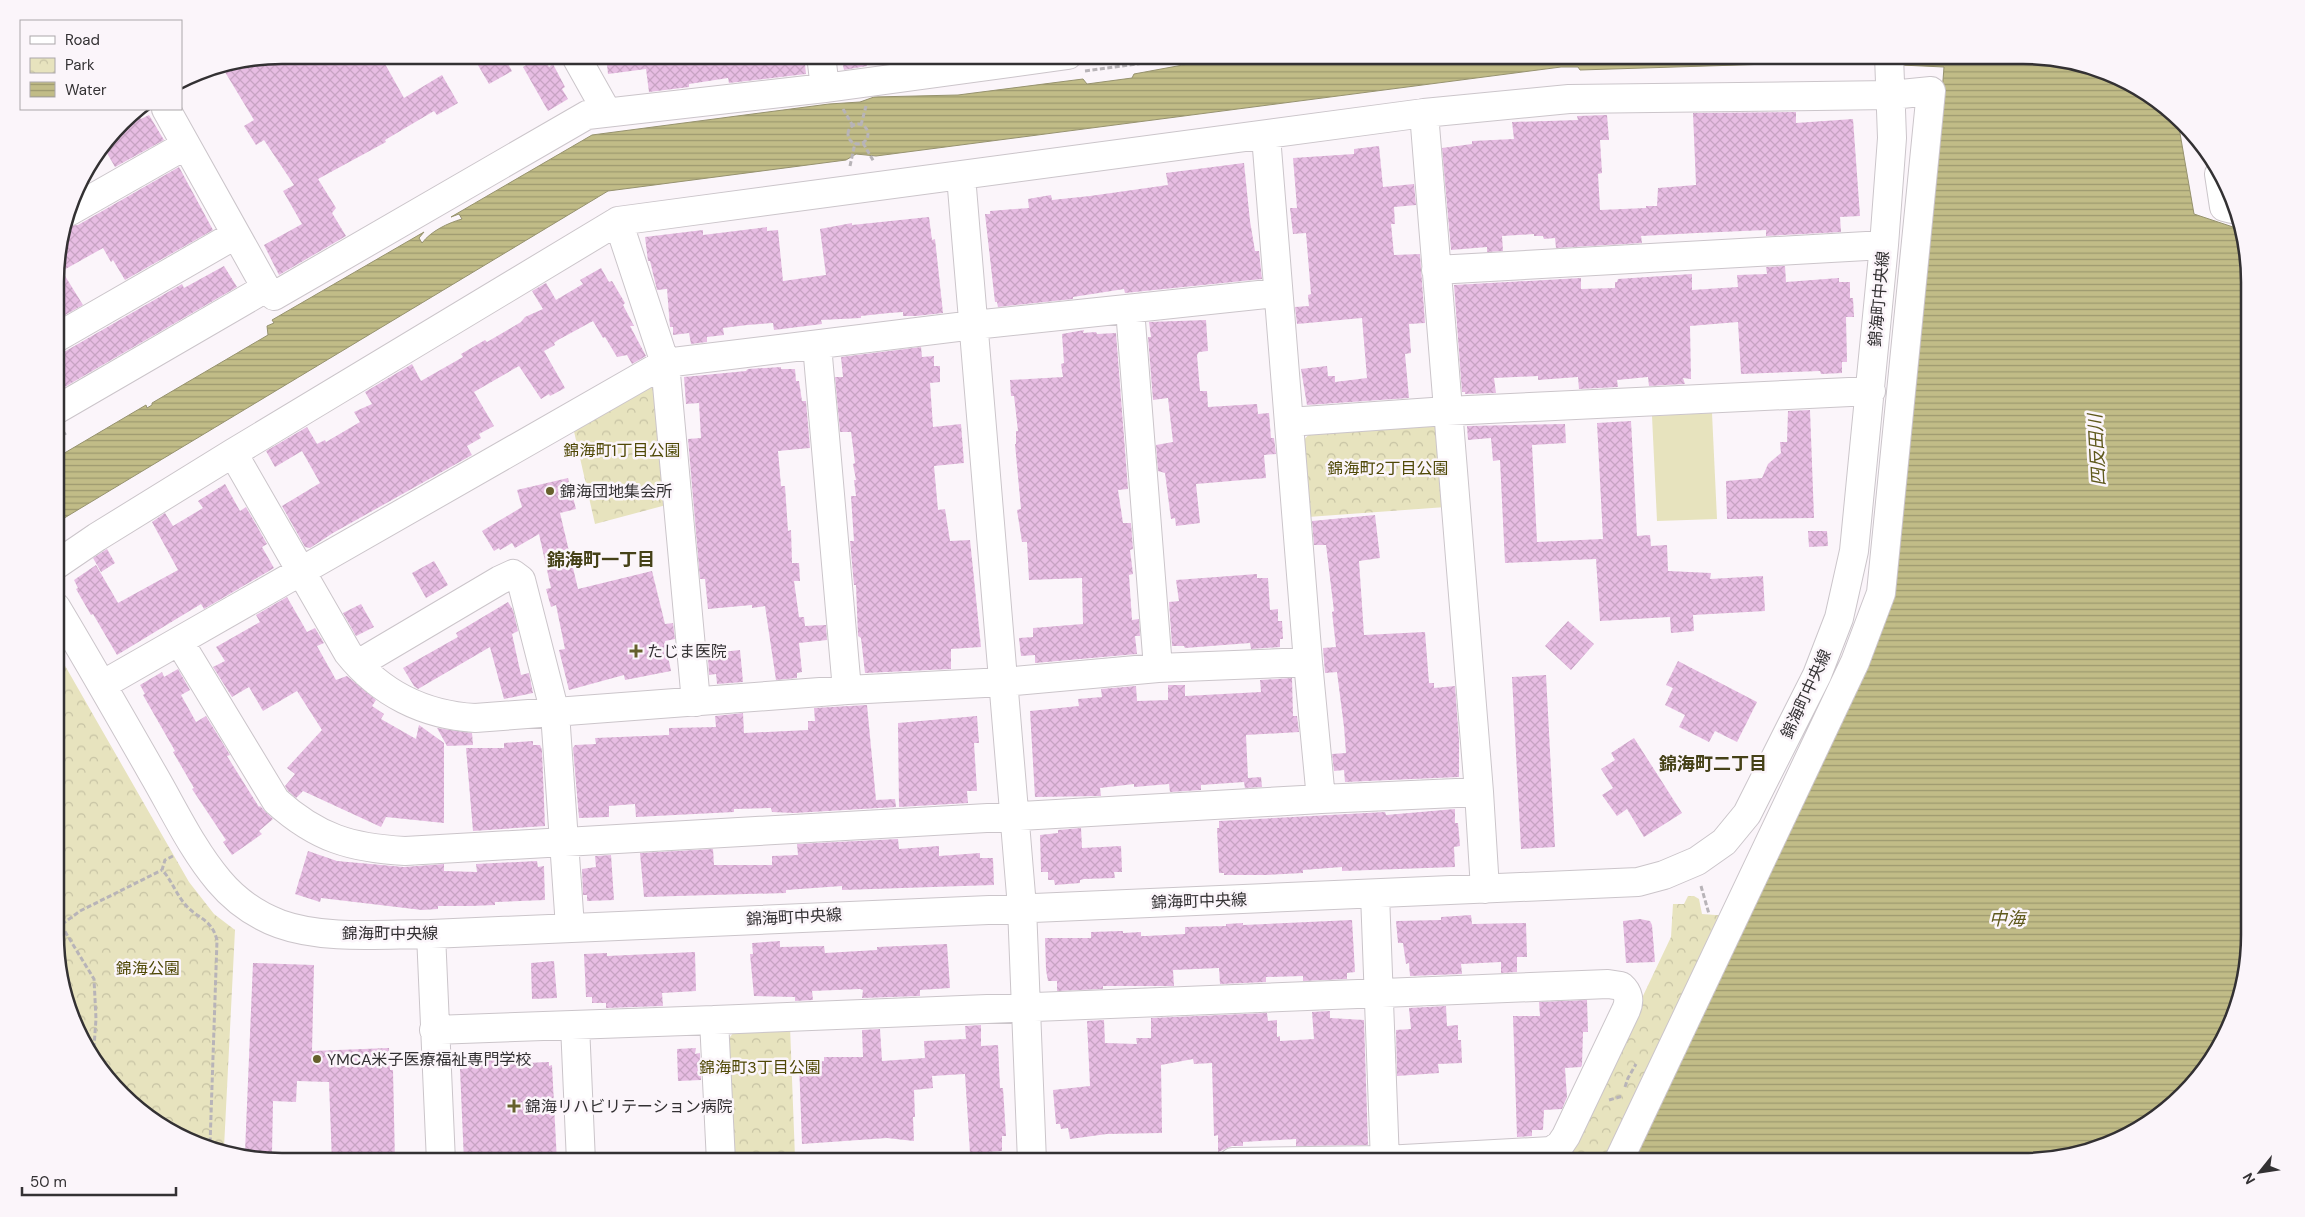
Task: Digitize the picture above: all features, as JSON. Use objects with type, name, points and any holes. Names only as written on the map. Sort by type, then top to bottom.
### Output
[{"type":"street","points":[[580,64],[607,112]]},
{"type":"street","points":[[824,64],[833,97]]},
{"type":"street","points":[[167,110],[235,235],[266,288],[274,296],[587,115],[607,112],[833,97],[1018,64]]},
{"type":"street","name":"錦海町中央線","points":[[64,621],[202,858],[219,881],[243,904],[280,924],[305,930],[329,933],[430,934],[1022,907],[1638,882],[1664,875],[1697,861],[1724,842],[1747,814],[1817,676],[1839,618],[1854,551],[1871,391],[1892,138],[1892,95],[1888,64]]},
{"type":"street","points":[[64,560],[233,452],[618,221],[1266,136],[1424,113],[1569,99],[1892,95],[1932,91],[1881,593],[1855,662],[1622,1153]]},
{"type":"street","points":[[1424,113],[1479,792],[1485,889]]},
{"type":"street","points":[[1266,136],[1308,662],[1321,799]]},
{"type":"street","points":[[77,207],[186,145]]},
{"type":"street","points":[[961,176],[1022,907],[1032,1153]]},
{"type":"street","points":[[2221,190],[2224,207],[2229,208]]},
{"type":"street","points":[[618,221],[666,363],[696,702]]},
{"type":"street","points":[[64,333],[235,235]]},
{"type":"street","points":[[1436,270],[1884,245]]},
{"type":"street","points":[[64,420],[266,288]]},
{"type":"street","points":[[102,685],[666,363],[974,325],[1278,293]]},
{"type":"street","points":[[1130,309],[1158,668]]},
{"type":"street","points":[[817,345],[847,690]]},
{"type":"street","points":[[1289,422],[1447,410],[1871,391]]},
{"type":"street","points":[[233,452],[348,652],[374,680],[390,691],[423,709],[442,714],[475,718],[555,714],[847,690],[1004,682],[1158,668],[1308,662]]},
{"type":"street","points":[[358,664],[513,574],[518,576],[524,587],[555,714],[570,927]]},
{"type":"street","points":[[179,641],[276,802],[295,818],[315,831],[334,840],[357,846],[405,851],[1321,799],[1479,792]]},
{"type":"street","points":[[1375,894],[1385,1153]]},
{"type":"street","points":[[430,934],[440,1153]]},
{"type":"street","points":[[434,1030],[1608,984],[1622,986],[1628,997],[1626,1010],[1566,1136],[1555,1149],[1543,1153]]},
{"type":"street","points":[[714,1020],[721,1153]]},
{"type":"street","points":[[575,1024],[581,1153]]},
{"type":"path","points":[[833,97],[853,126]]},
{"type":"path","points":[[861,125],[868,101]]},
{"type":"path","points":[[853,126],[861,125]]},
{"type":"path","points":[[861,125],[868,133],[864,143],[872,159]]},
{"type":"path","points":[[853,126],[848,134],[855,144]]},
{"type":"path","points":[[855,144],[864,143]]},
{"type":"path","points":[[852,161],[855,144]]},
{"type":"path","points":[[64,923],[75,917],[80,911],[162,870],[165,860],[180,853]]},
{"type":"path","points":[[162,870],[167,874],[184,904],[211,925],[217,940],[210,1141]]},
{"type":"path","points":[[1695,888],[1710,880]]},
{"type":"path","points":[[64,930],[94,979],[96,1019],[94,1046]]},
{"type":"green space","name":"錦海町1丁目公園","points":[[648,383],[660,390],[670,504],[595,524],[573,427]]},
{"type":"green space","points":[[1712,413],[1717,519],[1657,521],[1652,416]]},
{"type":"green space","name":"錦海町2丁目公園","points":[[1428,422],[1440,431],[1446,507],[1308,517],[1302,442],[1311,432]]},
{"type":"green space","name":"錦海公園","points":[[64,664],[189,882],[214,914],[235,930],[224,1146],[185,1131],[161,1117],[138,1099],[118,1079],[100,1056],[86,1032],[75,1005],[68,978],[64,950]]},
{"type":"green space","points":[[1688,896],[1694,896],[1699,899],[1702,914],[1729,916],[1616,1153],[1568,1153],[1671,937],[1673,904],[1684,904]]},
{"type":"green space","name":"錦海町3丁目公園","points":[[790,1026],[795,1153],[735,1153],[732,1150],[727,1041],[737,1028]]},
{"type":"water","name":"中海","points":[[1188,64],[1770,64],[1580,70],[1578,67],[1561,67],[876,156],[856,154],[846,160],[608,191],[64,518],[64,453],[146,405],[147,408],[152,403],[268,335],[267,326],[274,323],[272,320],[424,232],[419,238],[422,243],[440,228],[462,219],[459,214],[451,217],[592,135],[829,104],[860,102],[874,97],[958,95],[1083,79],[1087,84],[1132,78],[1134,74]]},
{"type":"water","name":"中海","points":[[1880,64],[2038,64],[2080,71],[2120,86],[2144,100],[2180,131],[2194,214],[2235,228],[2241,267],[2241,950],[2234,992],[2225,1019],[2205,1056],[2187,1079],[2167,1099],[2144,1117],[2120,1131],[2080,1146],[2038,1153],[1629,1153],[1861,663],[1936,172],[1944,67]]},
{"type":"building","points":[[267,64],[385,64],[404,98],[442,75],[458,103],[437,115],[434,111],[385,140],[386,142],[318,179],[336,208],[332,213],[346,236],[279,275],[264,245],[302,224],[283,191],[294,185],[264,140],[256,145],[244,126],[254,120],[225,71]]},
{"type":"building","points":[[477,64],[508,64],[512,71],[489,84]]},
{"type":"building","points":[[528,64],[547,64],[549,67],[553,64],[565,87],[562,89],[568,99],[548,111],[523,67]]},
{"type":"building","points":[[607,64],[805,64],[806,74],[729,83],[728,78],[689,84],[689,87],[649,92],[646,69],[608,74]]},
{"type":"building","points":[[843,64],[867,64],[867,66],[844,70]]},
{"type":"building","points":[[1796,112],[1796,123],[1853,119],[1860,216],[1840,217],[1841,232],[1766,236],[1766,230],[1641,236],[1642,243],[1556,248],[1555,238],[1544,239],[1543,236],[1534,236],[1534,234],[1502,236],[1503,251],[1487,252],[1487,247],[1451,250],[1442,148],[1472,144],[1472,141],[1514,139],[1512,122],[1578,120],[1577,116],[1607,115],[1609,140],[1600,140],[1602,173],[1598,174],[1600,210],[1646,208],[1646,206],[1657,206],[1658,188],[1696,185],[1693,113]]},
{"type":"building","points":[[149,115],[164,140],[115,167],[107,152],[138,118],[140,117],[141,119]]},
{"type":"building","points":[[1379,146],[1383,187],[1414,184],[1416,205],[1394,207],[1395,224],[1391,224],[1394,255],[1420,254],[1425,323],[1409,324],[1411,353],[1405,354],[1409,398],[1307,405],[1301,369],[1327,366],[1328,376],[1335,376],[1335,382],[1367,378],[1362,318],[1297,324],[1295,307],[1309,306],[1308,295],[1311,294],[1306,233],[1293,234],[1290,208],[1297,208],[1293,158],[1354,154],[1354,149]]},
{"type":"building","points":[[1244,163],[1250,221],[1255,251],[1259,251],[1262,279],[1125,293],[1124,289],[1073,297],[1073,299],[998,307],[997,302],[995,302],[985,214],[990,214],[990,211],[1029,208],[1028,199],[1051,195],[1052,200],[1168,185],[1166,173]]},
{"type":"building","points":[[179,167],[213,230],[125,280],[103,248],[64,270],[71,226],[78,225]]},
{"type":"building","points":[[929,217],[932,240],[935,239],[943,313],[903,316],[903,312],[889,313],[861,316],[861,318],[821,320],[822,324],[774,330],[773,323],[747,325],[723,328],[724,335],[707,337],[707,342],[691,344],[689,333],[673,335],[673,327],[670,327],[667,289],[657,290],[650,261],[648,261],[645,237],[703,230],[703,235],[767,227],[767,231],[778,230],[783,281],[826,275],[820,229],[852,223],[852,225]]},
{"type":"building","points":[[224,266],[237,287],[64,387],[64,352],[182,284],[184,288]]},
{"type":"building","points":[[1785,266],[1786,282],[1839,278],[1839,282],[1850,282],[1850,298],[1853,298],[1854,317],[1846,317],[1847,362],[1842,362],[1842,373],[1821,374],[1820,371],[1741,374],[1738,322],[1690,326],[1691,379],[1683,378],[1685,384],[1649,386],[1648,377],[1617,380],[1618,387],[1579,389],[1578,377],[1538,380],[1538,376],[1494,378],[1496,393],[1465,394],[1465,392],[1462,392],[1454,285],[1581,278],[1581,289],[1615,288],[1615,282],[1618,279],[1692,274],[1692,290],[1738,287],[1737,275],[1767,274],[1766,267]]},
{"type":"building","points":[[601,268],[609,282],[612,281],[625,303],[623,305],[634,326],[630,326],[646,356],[632,364],[627,355],[617,357],[593,321],[558,340],[554,343],[555,345],[544,351],[565,388],[541,399],[519,366],[474,392],[494,426],[479,434],[481,438],[467,446],[472,455],[333,533],[310,548],[305,547],[282,506],[320,483],[302,451],[275,467],[266,451],[307,427],[317,444],[325,440],[326,442],[360,422],[354,412],[372,404],[365,392],[412,364],[421,381],[463,357],[461,354],[485,340],[487,342],[521,322],[525,317],[543,309],[532,291],[546,283],[556,300],[583,284],[580,280]]},
{"type":"building","points":[[64,274],[83,305],[64,316]]},
{"type":"building","points":[[1206,320],[1208,351],[1199,352],[1197,355],[1200,391],[1207,391],[1208,407],[1257,404],[1258,414],[1269,413],[1271,438],[1274,438],[1276,454],[1264,455],[1266,478],[1196,484],[1200,523],[1176,526],[1175,518],[1171,519],[1165,473],[1158,471],[1156,445],[1173,442],[1168,398],[1153,400],[1148,337],[1151,337],[1149,322]]},
{"type":"building","points":[[1084,330],[1083,333],[1116,333],[1128,489],[1118,490],[1123,523],[1131,523],[1133,549],[1130,550],[1133,574],[1129,575],[1132,620],[1139,619],[1140,636],[1135,636],[1137,654],[1035,663],[1035,655],[1021,656],[1019,638],[1033,637],[1033,628],[1083,624],[1082,578],[1029,580],[1027,542],[1022,542],[1017,510],[1021,509],[1015,444],[1016,431],[1018,431],[1010,380],[1063,377],[1061,364],[1064,363],[1062,334]]},
{"type":"building","points":[[921,347],[922,357],[934,356],[934,366],[940,366],[940,382],[930,383],[933,427],[961,424],[964,463],[934,466],[938,510],[945,509],[950,541],[970,540],[981,647],[951,649],[951,669],[865,673],[861,638],[858,636],[856,585],[854,585],[850,541],[854,541],[851,496],[856,496],[853,464],[855,463],[851,432],[840,432],[835,377],[843,377],[841,357]]},
{"type":"building","points":[[781,367],[781,369],[795,369],[796,381],[799,381],[802,401],[806,401],[810,448],[778,451],[781,486],[785,486],[788,531],[791,530],[792,563],[799,563],[800,581],[794,581],[799,617],[804,617],[805,626],[826,625],[827,640],[799,643],[802,672],[797,673],[797,678],[776,680],[765,606],[752,608],[752,605],[708,609],[705,579],[700,579],[688,439],[701,438],[699,403],[686,404],[684,377]]},
{"type":"building","points":[[1810,410],[1814,518],[1727,519],[1726,481],[1762,478],[1768,464],[1781,453],[1780,442],[1787,442],[1788,411]]},
{"type":"building","points":[[1631,421],[1637,536],[1650,535],[1651,546],[1667,545],[1668,571],[1711,573],[1710,579],[1763,576],[1765,611],[1693,615],[1694,631],[1671,633],[1670,617],[1600,621],[1596,559],[1505,563],[1500,460],[1493,461],[1491,438],[1468,440],[1467,426],[1565,424],[1566,443],[1532,445],[1537,542],[1603,539],[1597,423]]},
{"type":"building","points":[[568,478],[576,509],[560,513],[578,589],[652,571],[665,624],[673,623],[675,639],[665,641],[671,671],[625,680],[624,675],[569,690],[559,650],[565,649],[556,605],[551,607],[546,589],[551,588],[539,534],[515,548],[512,543],[500,550],[499,548],[494,551],[482,531],[522,507],[517,490]]},
{"type":"building","points":[[225,484],[240,511],[246,507],[267,544],[262,547],[274,568],[204,609],[201,604],[117,655],[76,589],[78,588],[74,580],[96,565],[118,603],[178,570],[152,522],[165,513],[173,526],[203,508],[198,501]]},
{"type":"building","points":[[1375,515],[1380,558],[1359,561],[1364,635],[1425,632],[1429,683],[1434,683],[1434,688],[1455,686],[1459,740],[1459,777],[1345,782],[1344,770],[1334,771],[1332,754],[1346,753],[1337,672],[1325,673],[1323,648],[1336,647],[1332,612],[1334,611],[1326,545],[1314,545],[1312,521]]},
{"type":"building","points":[[1808,531],[1827,531],[1828,546],[1809,547]]},
{"type":"building","points":[[107,549],[115,563],[101,572],[93,558]]},
{"type":"building","points":[[434,561],[448,585],[426,598],[412,573]]},
{"type":"building","points":[[1257,574],[1257,578],[1268,578],[1270,610],[1278,609],[1278,621],[1282,621],[1283,639],[1280,639],[1280,647],[1251,649],[1250,643],[1185,648],[1184,646],[1172,646],[1169,602],[1179,601],[1176,580]]},
{"type":"building","points":[[287,597],[307,632],[315,628],[324,643],[317,646],[336,680],[347,676],[376,700],[372,706],[384,714],[381,719],[416,739],[419,725],[444,743],[444,823],[386,817],[381,827],[303,791],[296,798],[288,791],[285,786],[295,774],[287,768],[322,730],[297,691],[263,711],[249,687],[232,697],[213,667],[225,661],[216,647],[260,622],[256,615]]},
{"type":"building","points":[[508,602],[513,610],[518,631],[512,634],[521,675],[529,673],[533,693],[504,699],[490,647],[418,689],[414,686],[403,668],[458,637],[456,633]]},
{"type":"building","points":[[361,604],[374,627],[356,636],[343,613]]},
{"type":"building","points":[[1568,621],[1594,644],[1571,670],[1545,646]]},
{"type":"building","points":[[740,650],[743,682],[717,684],[716,674],[709,675],[708,657],[714,656],[713,653]]},
{"type":"building","points":[[1678,661],[1757,702],[1737,742],[1715,731],[1709,742],[1679,727],[1685,715],[1665,705],[1673,688],[1666,685]]},
{"type":"building","points":[[178,669],[190,690],[181,695],[196,722],[206,716],[230,755],[227,756],[259,807],[273,819],[259,831],[262,834],[232,855],[223,842],[226,840],[192,789],[194,788],[143,695],[145,694],[140,685],[162,672],[164,677]]},
{"type":"building","points":[[1546,675],[1555,847],[1521,849],[1512,677]]},
{"type":"building","points":[[1292,678],[1293,716],[1297,716],[1299,732],[1246,735],[1248,778],[1261,777],[1262,787],[1245,788],[1244,782],[1201,785],[1201,790],[1170,792],[1169,784],[1134,787],[1134,784],[1100,788],[1101,796],[1035,797],[1030,711],[1079,706],[1078,699],[1102,697],[1101,689],[1136,686],[1137,701],[1168,700],[1168,685],[1185,685],[1185,696],[1261,692],[1260,680]]},
{"type":"building","points":[[867,705],[876,800],[895,799],[896,807],[794,813],[772,812],[771,808],[734,809],[734,812],[636,817],[635,804],[609,806],[609,817],[579,818],[573,748],[575,745],[596,744],[595,738],[669,735],[669,728],[716,727],[715,716],[743,713],[744,733],[808,730],[808,721],[815,721],[814,708]]},
{"type":"building","points":[[977,716],[979,743],[974,743],[977,791],[967,791],[968,803],[899,807],[898,723]]},
{"type":"building","points":[[437,728],[472,733],[473,745],[447,746]]},
{"type":"building","points":[[1634,738],[1682,813],[1644,837],[1627,809],[1617,816],[1602,795],[1613,788],[1601,769],[1615,760],[1611,753]]},
{"type":"building","points":[[533,741],[533,745],[540,745],[542,750],[545,826],[473,831],[466,748],[504,748],[504,743]]},
{"type":"building","points":[[1455,809],[1455,823],[1458,823],[1460,846],[1454,847],[1455,867],[1342,871],[1342,867],[1303,870],[1303,873],[1266,875],[1224,875],[1224,873],[1219,873],[1217,828],[1219,828],[1219,821],[1385,812],[1386,815]]},
{"type":"building","points":[[1081,828],[1082,848],[1121,846],[1122,872],[1114,872],[1115,878],[1084,879],[1080,880],[1080,883],[1055,885],[1054,880],[1048,880],[1048,872],[1041,872],[1040,835],[1058,833],[1058,830]]},
{"type":"building","points":[[898,839],[899,849],[939,846],[939,856],[980,853],[980,858],[993,858],[994,885],[842,890],[842,886],[786,890],[786,893],[644,897],[640,853],[713,849],[714,865],[772,865],[772,856],[798,855],[797,844]]},
{"type":"building","points":[[308,851],[337,861],[404,867],[444,864],[444,871],[477,872],[476,864],[537,861],[538,867],[544,866],[545,900],[495,902],[495,905],[438,906],[438,909],[422,910],[321,898],[320,902],[295,894]]},
{"type":"building","points":[[611,855],[614,900],[587,901],[587,895],[583,895],[582,869],[596,867],[595,856]]},
{"type":"building","points":[[1471,915],[1472,924],[1526,923],[1527,957],[1517,957],[1517,972],[1501,973],[1501,962],[1461,964],[1462,974],[1410,976],[1409,963],[1406,964],[1403,943],[1398,943],[1396,921],[1441,920],[1441,917]]},
{"type":"building","points":[[1640,919],[1650,921],[1652,925],[1655,962],[1626,963],[1623,921]]},
{"type":"building","points":[[1352,920],[1355,972],[1347,973],[1347,979],[1303,981],[1303,976],[1266,977],[1266,982],[1220,984],[1219,968],[1173,970],[1174,986],[1103,986],[1103,989],[1057,991],[1057,981],[1048,981],[1045,938],[1091,938],[1091,932],[1123,931],[1123,933],[1141,932],[1141,936],[1185,934],[1185,927],[1226,926],[1226,924],[1243,923],[1243,925]]},
{"type":"building","points":[[780,941],[780,947],[824,946],[825,953],[877,950],[877,947],[947,944],[950,988],[920,990],[920,996],[862,998],[863,990],[860,989],[812,991],[813,1000],[795,1001],[795,997],[754,996],[750,954],[753,954],[752,943]]},
{"type":"building","points":[[695,952],[696,991],[662,993],[663,1006],[606,1008],[606,1003],[592,1003],[592,997],[586,997],[584,954],[607,953],[607,956]]},
{"type":"building","points":[[554,961],[557,998],[532,999],[531,963]]},
{"type":"building","points":[[253,963],[314,965],[312,1051],[389,1048],[390,1070],[393,1070],[395,1153],[332,1153],[329,1082],[297,1081],[296,1102],[273,1101],[272,1153],[245,1150]]},
{"type":"building","points":[[1587,1000],[1588,1032],[1583,1032],[1582,1065],[1581,1067],[1565,1068],[1567,1097],[1562,1109],[1544,1110],[1543,1130],[1532,1130],[1532,1136],[1517,1137],[1513,1016],[1540,1016],[1539,1002]]},
{"type":"building","points":[[1446,1006],[1447,1026],[1458,1025],[1458,1040],[1461,1040],[1462,1063],[1438,1064],[1439,1073],[1397,1076],[1396,1030],[1411,1029],[1409,1008]]},
{"type":"building","points":[[1330,1011],[1330,1018],[1364,1020],[1368,1145],[1296,1146],[1296,1139],[1243,1142],[1243,1146],[1232,1146],[1218,1152],[1218,1135],[1214,1136],[1212,1063],[1194,1064],[1193,1059],[1161,1065],[1162,1133],[1107,1134],[1070,1139],[1068,1128],[1061,1129],[1060,1124],[1056,1124],[1053,1090],[1090,1086],[1087,1021],[1104,1020],[1105,1043],[1137,1044],[1136,1038],[1151,1038],[1151,1018],[1267,1013],[1268,1021],[1277,1020],[1277,1037],[1280,1036],[1280,1041],[1314,1039],[1312,1012]]},
{"type":"building","points":[[981,1025],[981,1046],[998,1045],[1000,1088],[1003,1088],[1006,1136],[1002,1136],[1002,1151],[970,1153],[965,1074],[932,1076],[933,1088],[914,1090],[914,1141],[887,1138],[802,1144],[799,1062],[824,1061],[824,1057],[863,1057],[862,1030],[880,1029],[882,1061],[925,1058],[924,1041],[966,1039],[965,1026]]},
{"type":"building","points":[[696,1048],[695,1054],[700,1053],[701,1080],[678,1081],[677,1049]]},
{"type":"building","name":"錦海リハビリテーション病院","points":[[525,1054],[525,1063],[549,1062],[549,1066],[552,1065],[557,1153],[464,1153],[460,1069],[463,1069],[463,1066],[485,1065],[485,1056]]},
{"type":"place","name":"錦海団地集会所","points":[[550,491]]},
{"type":"place","name":"たじま医院","points":[[636,651]]},
{"type":"place","name":"YMCA米子医療福祉専門学校","points":[[317,1059]]},
{"type":"place","name":"錦海リハビリテーション病院","points":[[514,1106]]},
{"type":"district","name":"錦海町一丁目","points":[[601,560]]},
{"type":"district","name":"錦海町二丁目","points":[[1713,764]]},
{"type":"water label","name":"四反田川","points":[[2097,450]]}]
